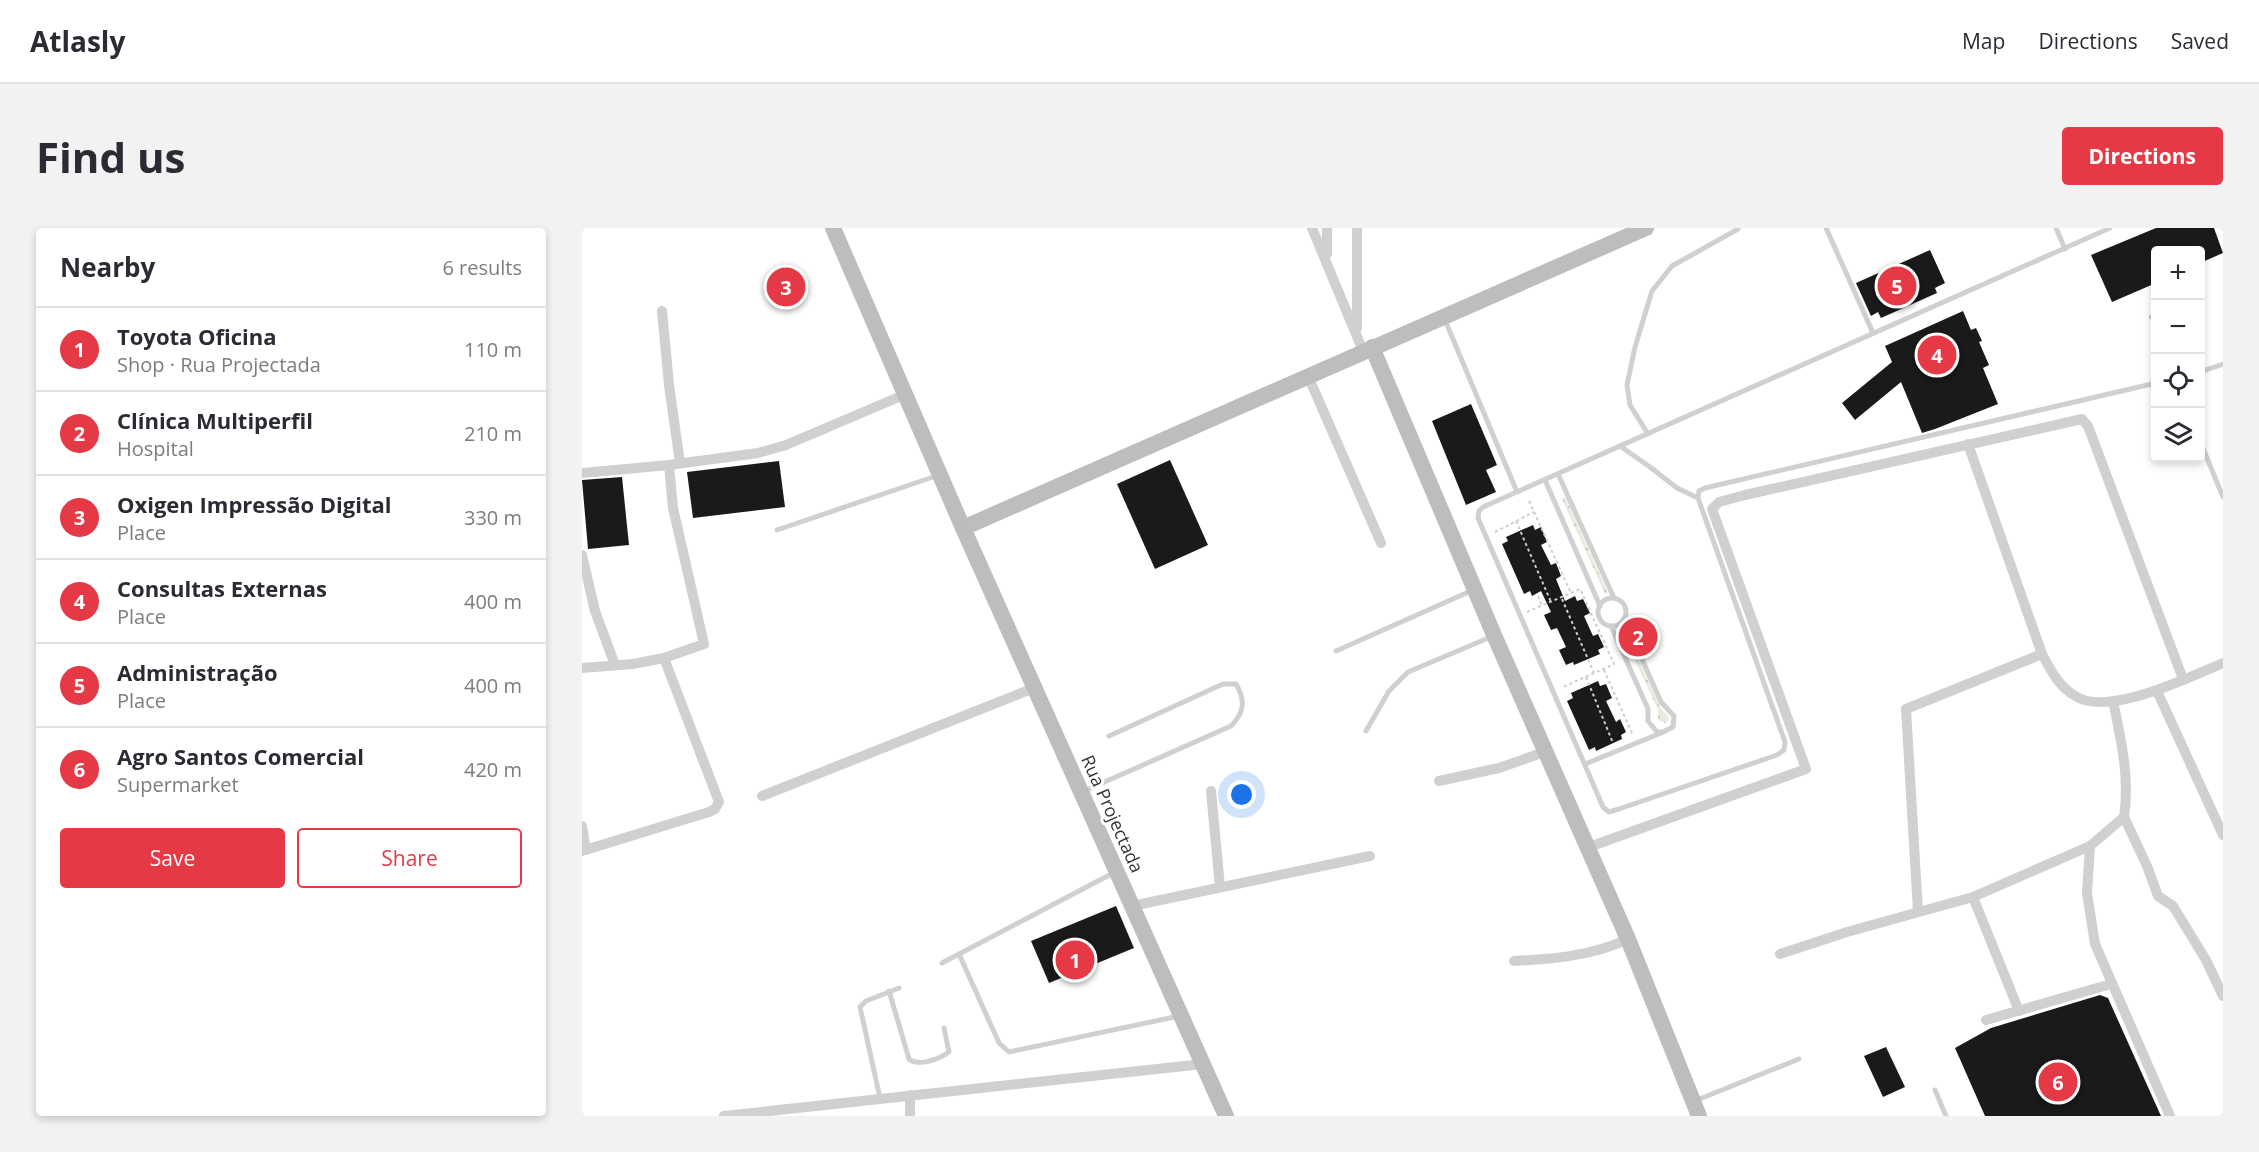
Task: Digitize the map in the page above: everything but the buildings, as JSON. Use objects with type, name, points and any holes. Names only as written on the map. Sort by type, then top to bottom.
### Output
[{"type":"street","name":"Rua Projectada","points":[[833,228],[963,528],[1226,1116]]},
{"type":"street","points":[[1312,228],[1368,349]]},
{"type":"street","points":[[1327,228],[1325,236],[1332,275]]},
{"type":"street","points":[[1357,228],[1356,324],[1589,847],[1696,1109]]},
{"type":"street","points":[[963,528],[1646,228]]},
{"type":"street","points":[[582,668],[633,664],[664,658],[704,644],[673,508],[674,464],[662,311]]},
{"type":"street","points":[[1308,376],[1381,543]]},
{"type":"street","points":[[582,473],[729,458],[772,450],[906,394]]},
{"type":"street","points":[[1589,847],[1806,769],[1713,506],[1719,502],[2077,419],[2086,422],[2183,679]]},
{"type":"street","points":[[1968,444],[2042,654],[2054,676],[2065,688],[2079,698],[2113,701],[2157,690],[2223,663]]},
{"type":"street","points":[[582,555],[595,610],[615,665]]},
{"type":"street","points":[[1918,912],[1906,710],[2042,654]]},
{"type":"street","points":[[582,826],[584,850],[709,812],[715,809],[719,802],[664,658]]},
{"type":"street","points":[[762,796],[1034,688]]},
{"type":"street","points":[[2157,690],[2223,835]]},
{"type":"street","points":[[2113,701],[2124,754],[2127,797],[2124,817],[2158,896],[2173,906],[2206,960],[2223,996]]},
{"type":"street","points":[[1438,781],[1499,768],[1547,751]]},
{"type":"street","points":[[1211,791],[1220,887]]},
{"type":"street","points":[[1779,954],[1847,932],[1973,897],[2090,846],[2124,817]]},
{"type":"street","points":[[2090,846],[2087,893],[2095,944],[2170,1116]]},
{"type":"street","points":[[1132,906],[1370,856]]},
{"type":"street","points":[[1973,897],[2019,1011]]},
{"type":"street","points":[[1514,962],[1588,953],[1628,939]]},
{"type":"street","points":[[1986,1020],[2111,984]]},
{"type":"street","points":[[724,1116],[1203,1065]]},
{"type":"street","points":[[910,1095],[910,1116]]},
{"type":"lane","points":[[1826,228],[1873,333]]},
{"type":"lane","points":[[2056,228],[2065,249]]},
{"type":"lane","points":[[2110,228],[1483,507],[1479,511],[1478,518],[1603,807],[1609,812],[1777,755],[1784,750],[1785,742],[1698,498],[1699,491],[2151,384]]},
{"type":"lane","points":[[1648,434],[1630,405],[1627,385],[1635,347],[1652,291],[1672,266],[1738,229]]},
{"type":"lane","points":[[1443,317],[1517,492]]},
{"type":"lane","points":[[2205,369],[2223,364]]},
{"type":"lane","points":[[1620,446],[1677,488],[1698,498]]},
{"type":"lane","points":[[2205,453],[2223,497]]},
{"type":"lane","points":[[1545,480],[1600,606],[1600,618],[1606,624],[1617,625],[1624,619],[1626,611],[1624,604],[1614,598],[1558,474]]},
{"type":"lane","points":[[777,530],[940,475]]},
{"type":"lane","points":[[1336,651],[1475,589]]},
{"type":"lane","points":[[1600,606],[1605,600],[1614,598]]},
{"type":"lane","points":[[1585,764],[1673,727],[1674,717],[1661,702],[1624,619]]},
{"type":"lane","points":[[1611,626],[1648,709],[1648,722],[1657,732],[1663,732]]},
{"type":"lane","points":[[1366,731],[1389,691],[1408,672],[1494,635]]},
{"type":"lane","points":[[1081,792],[1231,726],[1240,717],[1243,706],[1242,694],[1236,684],[1223,684],[1109,736]]},
{"type":"lane","points":[[942,963],[1116,871]]},
{"type":"lane","points":[[959,954],[999,1044],[1009,1052],[1181,1016]]},
{"type":"lane","points":[[880,1098],[860,1007],[866,1001],[899,988]]},
{"type":"lane","points":[[889,991],[909,1059],[912,1062],[920,1064],[949,1052],[944,1028]]},
{"type":"lane","points":[[1696,1109],[1799,1059]]},
{"type":"lane","points":[[1935,1090],[1946,1116]]},
{"type":"path","points":[[1520,505],[1538,498]]},
{"type":"path","points":[[1530,501],[1571,593]]},
{"type":"path","points":[[1490,535],[1534,512]]},
{"type":"path","points":[[1516,521],[1551,602]]},
{"type":"path","points":[[1525,614],[1580,589],[1614,664],[1558,689]]},
{"type":"path","points":[[1538,596],[1542,606]]},
{"type":"path","points":[[1561,597],[1594,673]]},
{"type":"path","points":[[1603,669],[1635,739]]},
{"type":"path","points":[[1586,677],[1616,748]]},
{"type":"path","points":[[1576,681],[1578,686]]},
{"type":"shaded area","points":[[1565,497],[1608,593],[1605,594],[1562,499]]},
{"type":"shaded area","points":[[1625,630],[1661,709],[1668,716],[1669,720],[1665,723],[1658,720],[1658,710],[1622,632]]},
{"type":"place","name":"Administração","points":[[1897,286]]},
{"type":"place","name":"Oxigen Impressão Digital","points":[[786,287]]},
{"type":"place","name":"Consultas Externas","points":[[1937,355]]},
{"type":"place","name":"Clínica Multiperfil","points":[[1638,637]]},
{"type":"place","name":"Toyota Oficina","points":[[1075,960]]},
{"type":"place","name":"Agro Santos Comercial","points":[[2058,1082]]}]
